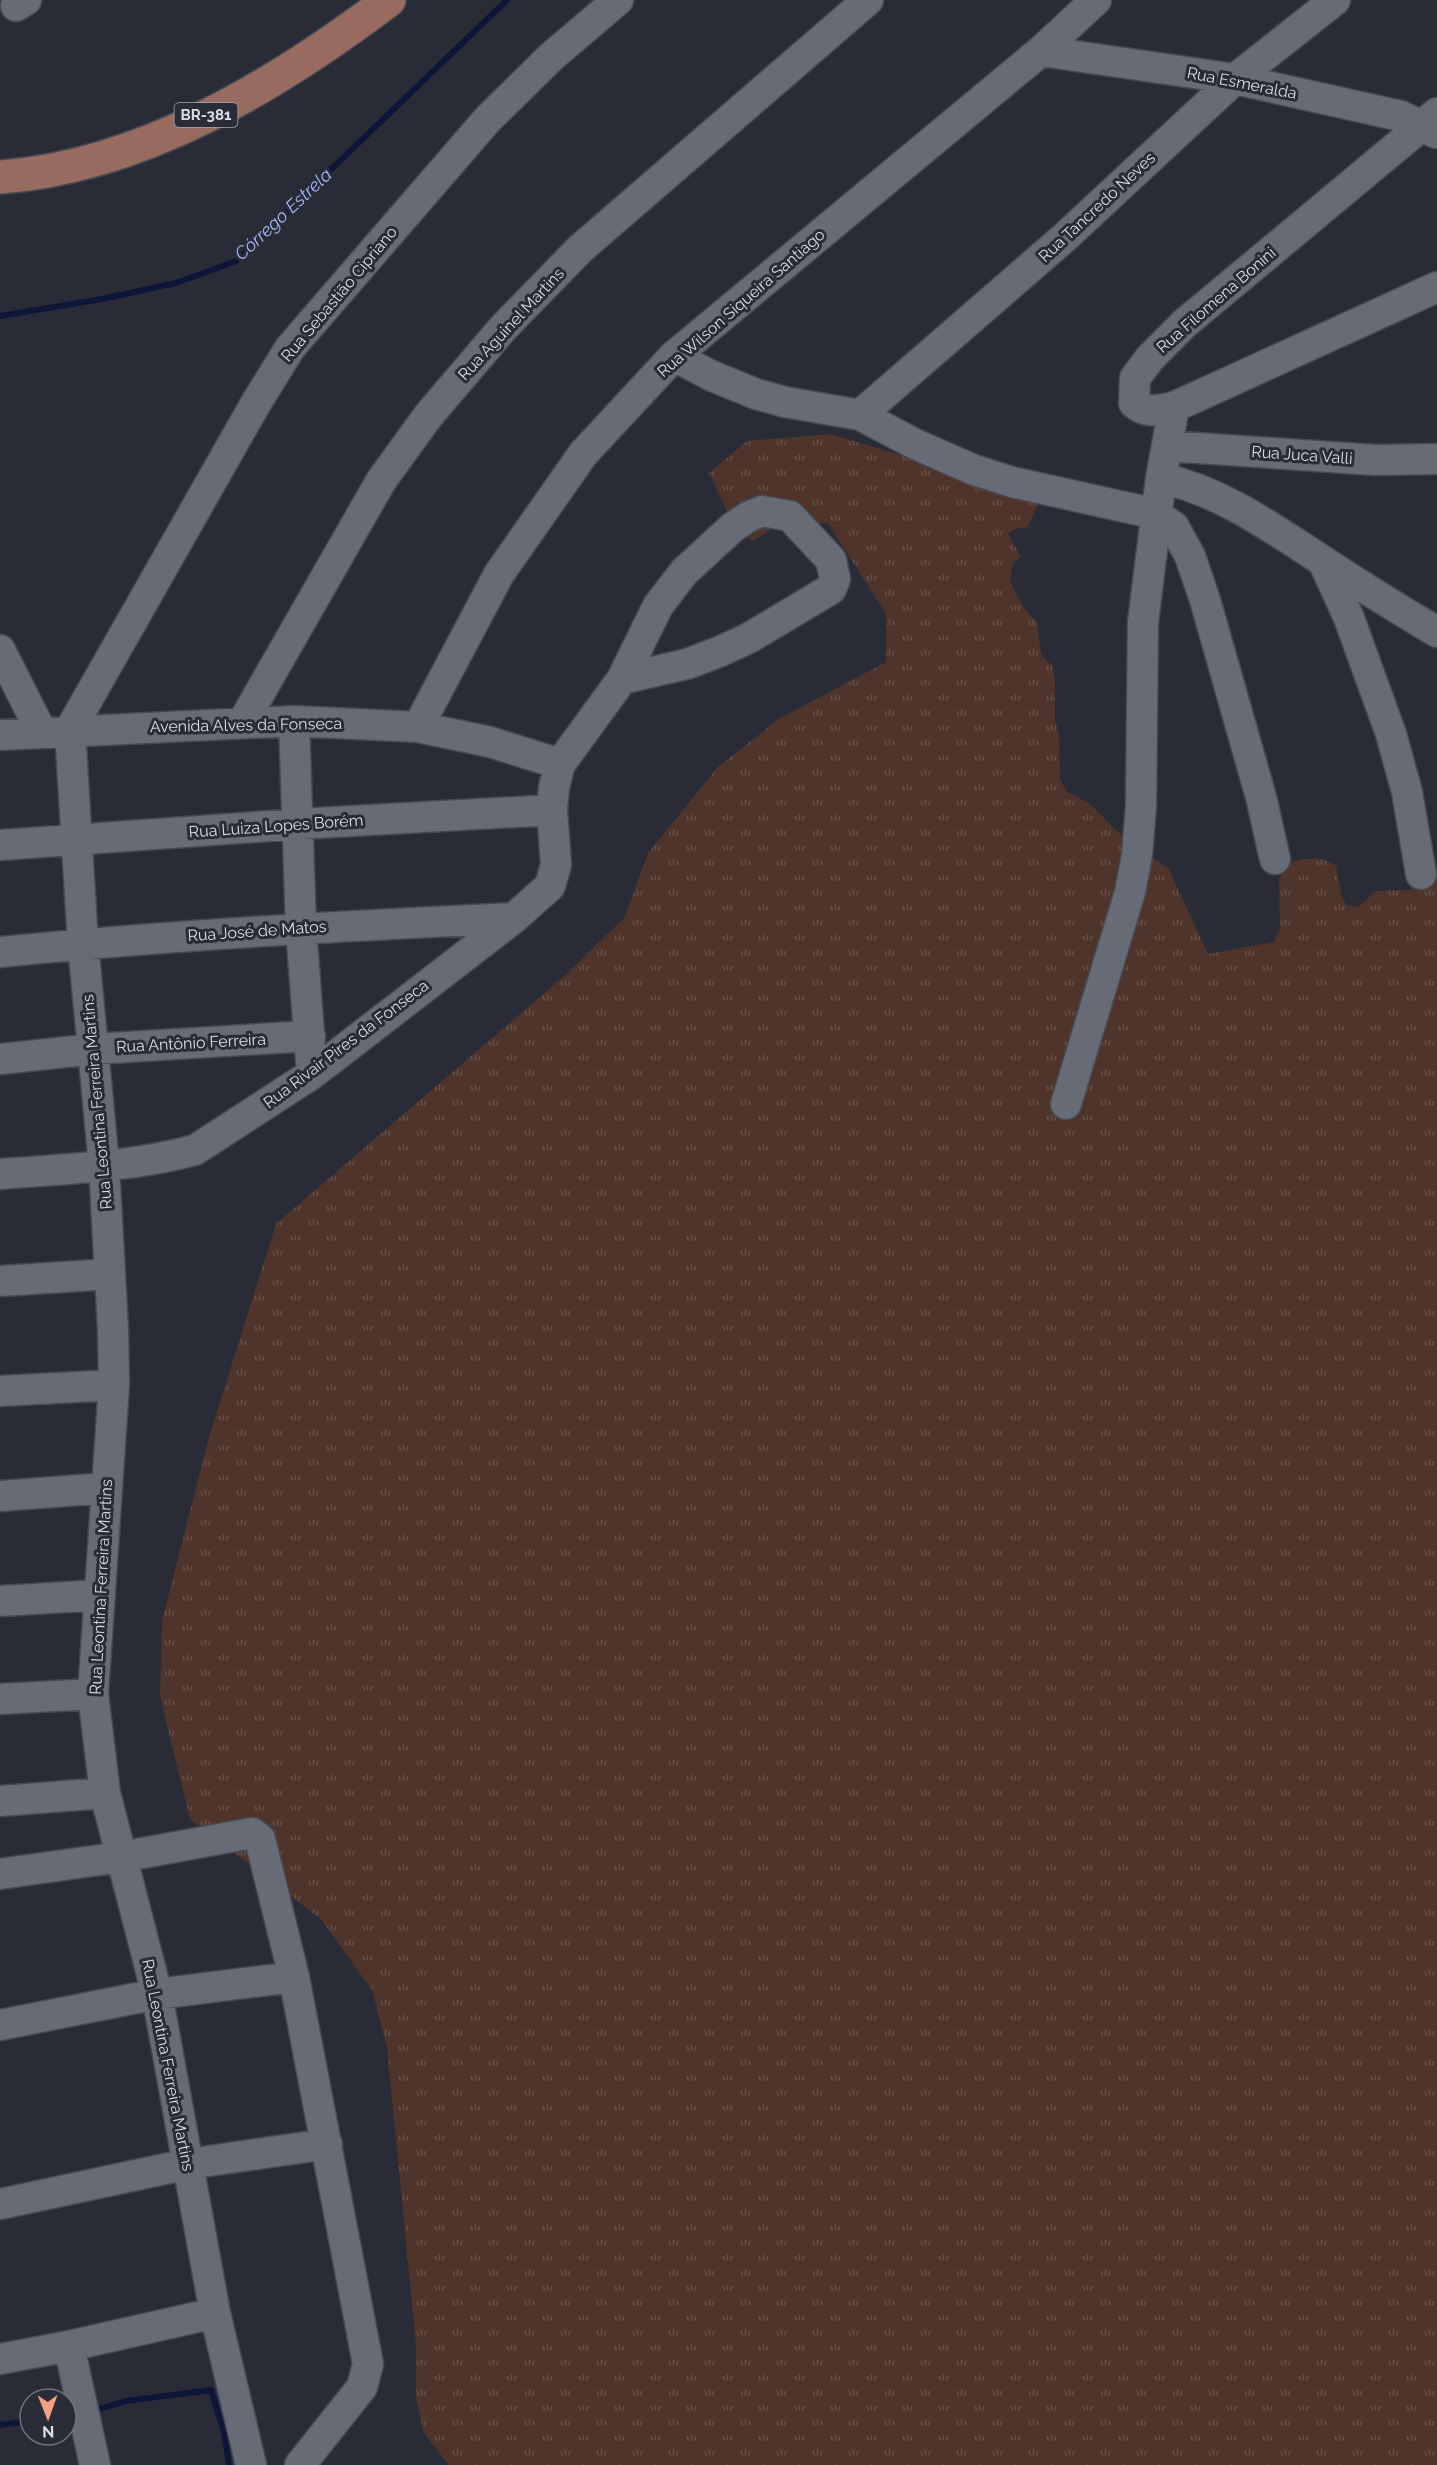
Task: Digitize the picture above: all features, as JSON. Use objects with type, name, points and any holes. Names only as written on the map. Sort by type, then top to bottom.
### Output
[{"type":"main road","name":"BR-381","points":[[0,177],[86,162],[159,138],[228,104],[296,66],[389,0]]},
{"type":"street","name":"Rua Sebastião Cipriano","points":[[70,730],[256,403],[290,348],[487,120],[551,57],[618,0]]},
{"type":"street","name":"Rua Aguinel Martins","points":[[243,722],[381,481],[428,416],[488,346],[580,249],[868,0]]},
{"type":"street","name":"Rua Wilson Siqueira Santiago","points":[[418,726],[499,574],[518,546],[583,454],[674,356],[1041,51],[1096,0]]},
{"type":"street","name":"Rua Tancredo Neves","points":[[860,415],[1065,237],[1235,79],[1335,0]]},
{"type":"street","name":"Rua Esmeralda","points":[[1041,51],[1235,79],[1432,124]]},
{"type":"street","name":"Rua Filomena Bonini","points":[[1432,124],[1185,323],[1150,358],[1135,378],[1134,403],[1142,410],[1157,411],[1174,407],[1437,287]]},
{"type":"street","points":[[674,356],[712,376],[756,394],[785,402],[860,415],[915,444],[974,470],[1012,482],[1156,514],[1174,527],[1190,556],[1205,600],[1262,797],[1275,859]]},
{"type":"street","points":[[1066,1104],[1130,892],[1137,855],[1141,806],[1143,622],[1161,478],[1174,407]]},
{"type":"street","name":"Rua Juca Valli","points":[[1168,446],[1375,460],[1437,459]]},
{"type":"street","points":[[1161,478],[1187,484],[1215,495],[1262,521],[1437,632]]},
{"type":"street","points":[[560,764],[622,678],[658,606],[684,572],[733,527],[762,511],[790,516],[831,560],[835,579],[831,589],[749,638],[687,664],[622,678]]},
{"type":"street","points":[[1323,561],[1349,618],[1391,734],[1407,792],[1421,874]]},
{"type":"street","points":[[0,650],[41,731]]},
{"type":"street","name":"Avenida Alves da Fonseca","points":[[0,735],[41,731],[243,722],[294,721],[418,726],[490,742],[560,764]]},
{"type":"street","points":[[294,721],[301,928],[312,1074]]},
{"type":"street","name":"Rua Leontina Ferreira Martins","points":[[70,730],[83,944],[104,1165],[114,1385],[93,1694],[105,1793],[157,1994],[215,2313],[251,2465]]},
{"type":"street","name":"Rua Rivair Pires da Fonseca","points":[[0,1174],[104,1165],[195,1150],[312,1074],[514,918],[550,886],[556,865],[552,810],[554,787],[560,764]]},
{"type":"street","name":"Rua Luiza Lopes Borém","points":[[0,845],[76,838],[552,810]]},
{"type":"street","name":"Rua José de Matos","points":[[0,952],[301,928],[514,918]]},
{"type":"street","name":"Rua Antônio Ferreira","points":[[0,1059],[94,1049],[310,1036]]},
{"type":"street","points":[[0,1281],[110,1274]]},
{"type":"street","points":[[0,1391],[114,1385]]},
{"type":"street","points":[[0,1496],[106,1488]]},
{"type":"street","points":[[0,1601],[100,1595]]},
{"type":"street","points":[[0,1699],[93,1694]]},
{"type":"street","points":[[0,1801],[105,1793]]},
{"type":"street","points":[[0,1874],[121,1857],[252,1833],[261,1844],[294,1977],[368,2364],[362,2387],[300,2465]]},
{"type":"street","points":[[0,2025],[157,1994],[294,1977]]},
{"type":"street","points":[[0,2204],[188,2164],[327,2144]]},
{"type":"street","points":[[0,2359],[215,2313]]},
{"type":"street","points":[[69,2346],[96,2465]]},
{"type":"green space","points":[[830,434],[964,474],[1043,493],[1028,527],[1014,529],[1008,534],[1021,557],[1013,562],[1010,581],[1023,607],[1037,623],[1041,654],[1052,666],[1055,679],[1055,720],[1059,736],[1060,779],[1067,792],[1089,803],[1127,841],[1168,868],[1208,954],[1274,942],[1280,929],[1279,879],[1288,864],[1300,860],[1319,859],[1336,866],[1341,894],[1346,905],[1358,907],[1376,891],[1409,890],[1427,882],[1437,865],[1437,2465],[449,2465],[424,2433],[416,2399],[416,2344],[387,2048],[372,1990],[321,1919],[190,1819],[160,1696],[162,1621],[209,1437],[276,1224],[564,976],[625,917],[648,853],[718,767],[779,719],[886,662],[886,614],[828,523],[780,524],[752,541],[728,513],[709,473],[747,441]]},
{"type":"waterway","name":"Córrego Estrela","points":[[0,316],[102,299],[176,283],[236,261],[507,0]]},
{"type":"waterway","points":[[96,2410],[126,2401],[211,2390],[224,2432],[229,2465]]},
{"type":"waterway","points":[[0,2425],[18,2423]]}]
